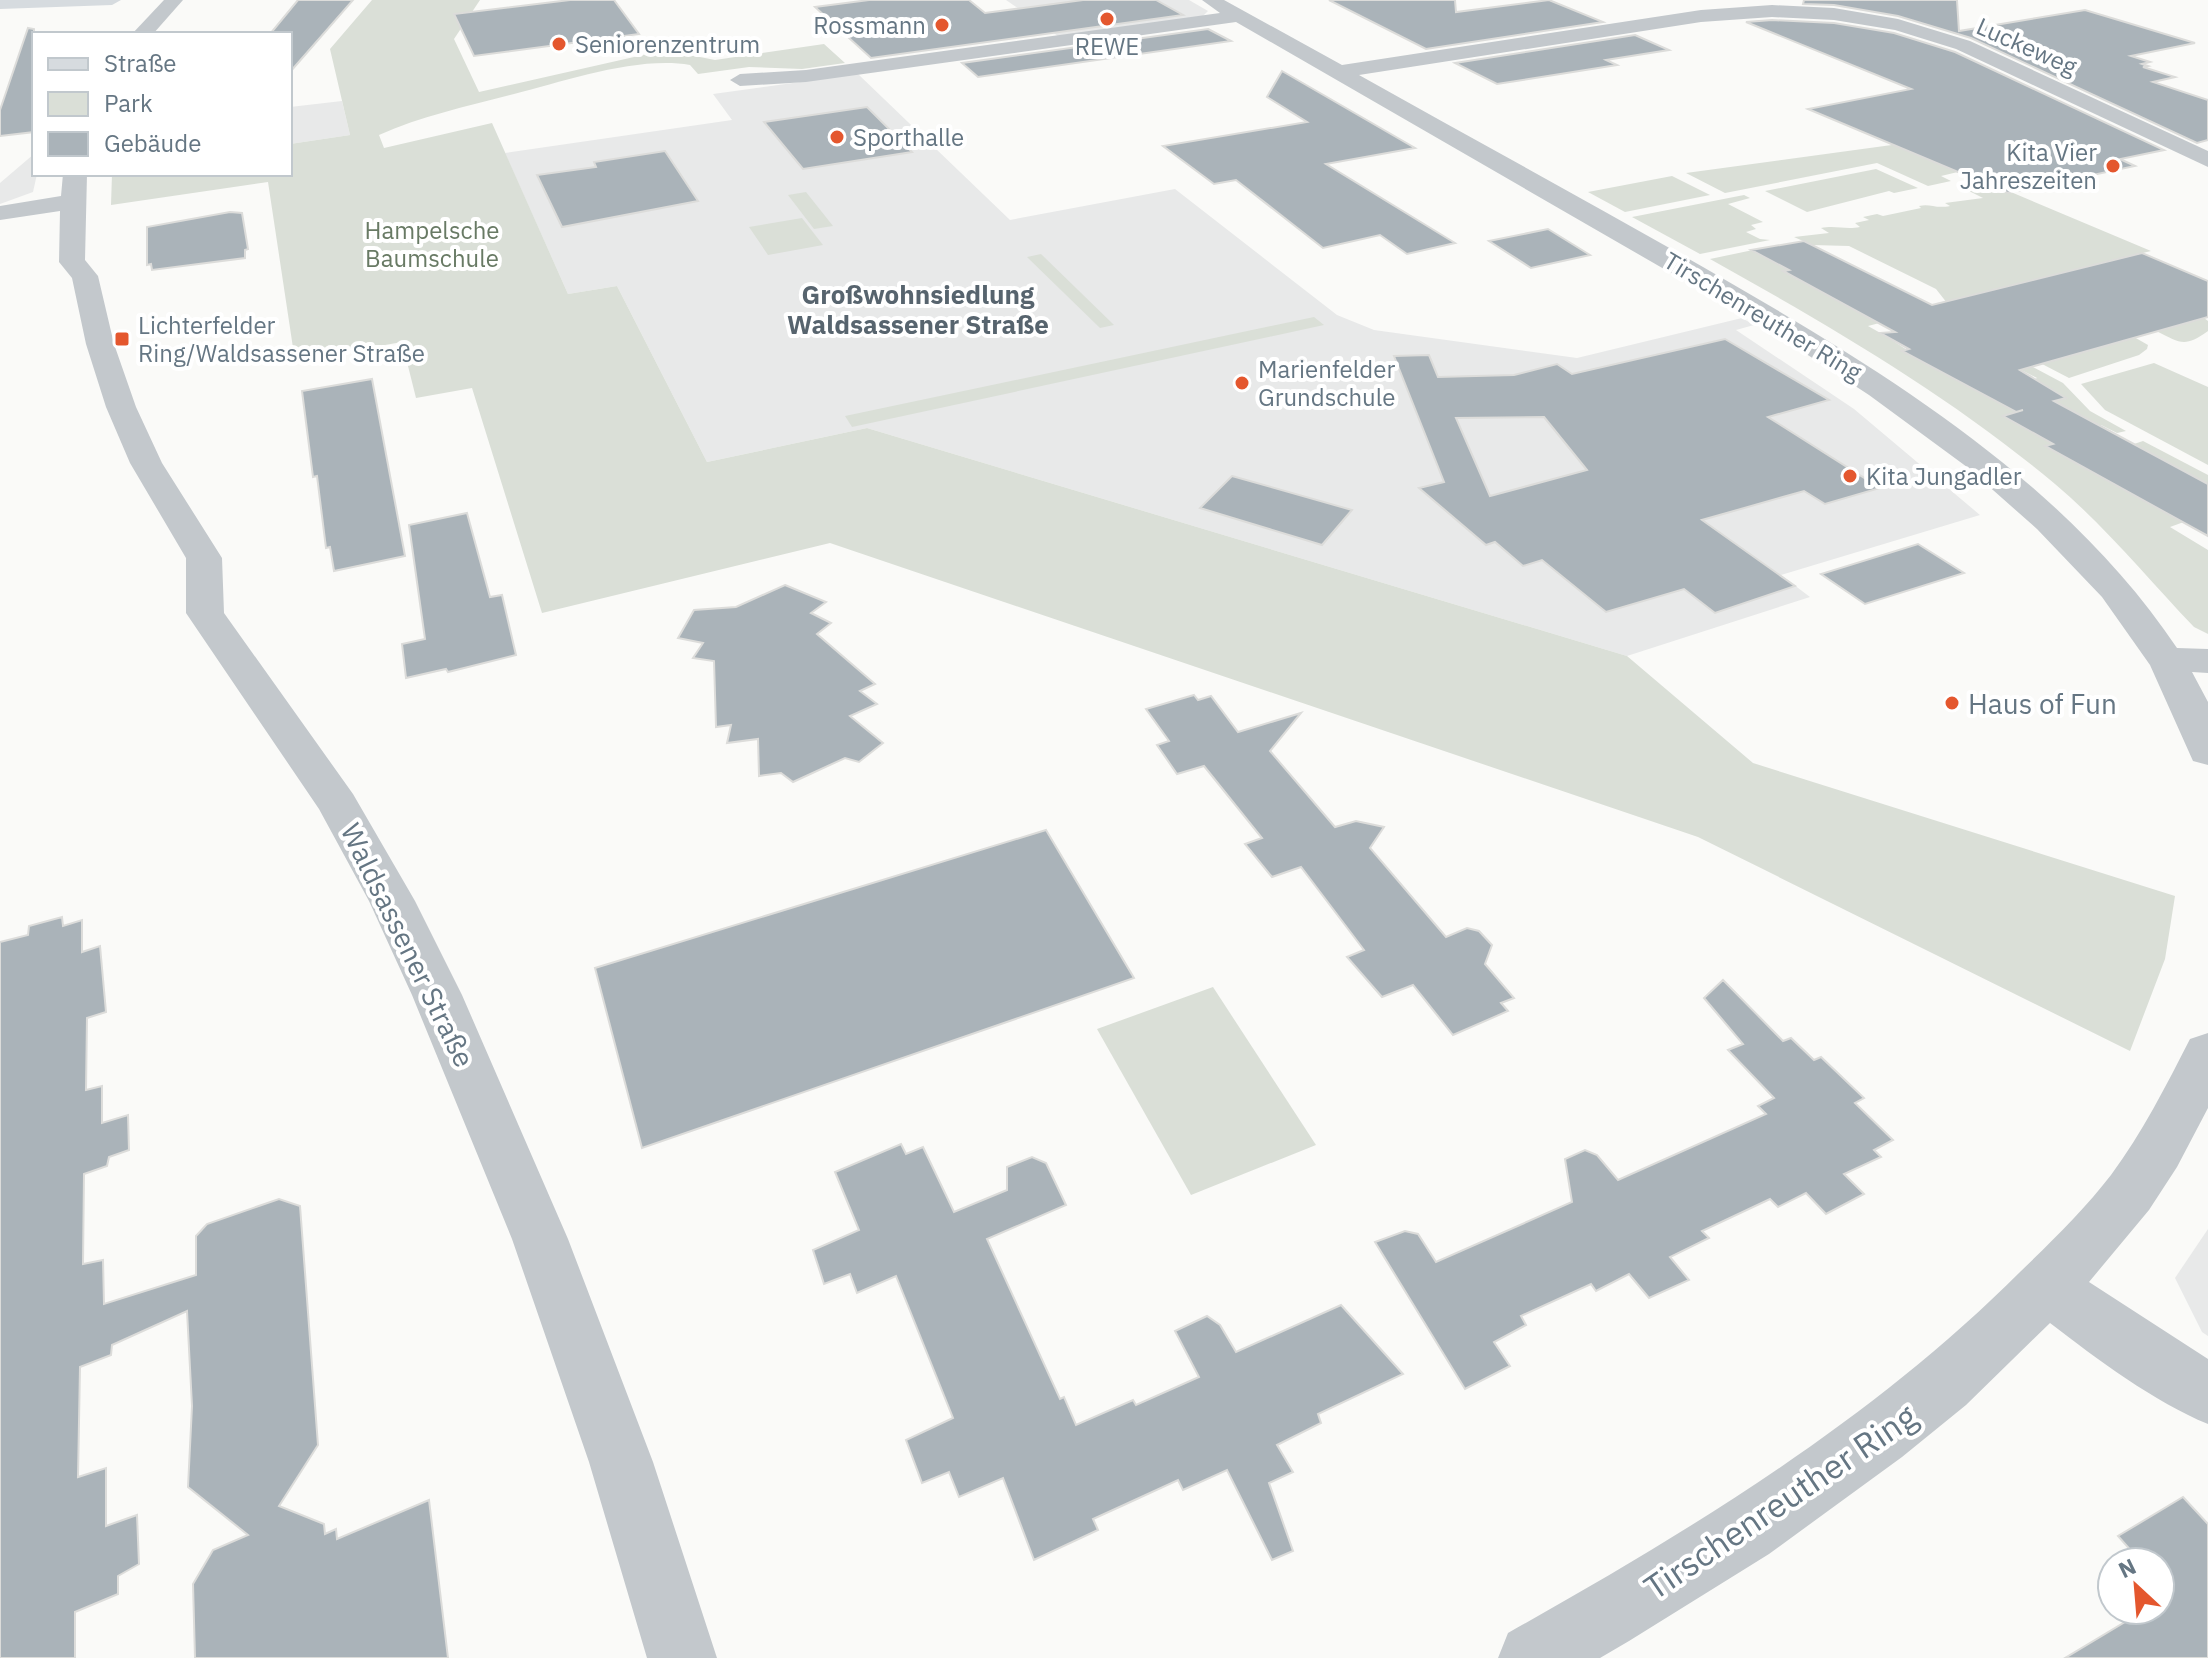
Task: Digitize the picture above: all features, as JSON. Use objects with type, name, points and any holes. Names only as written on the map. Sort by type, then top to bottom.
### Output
[{"type":"main road","points":[[0,4],[112,0]]},
{"type":"street","points":[[144,32],[174,0]]},
{"type":"street","name":"Tirschenreuther Ring","points":[[1211,0],[1771,316],[1893,397],[2026,499],[2082,550],[2167,659],[2208,751]]},
{"type":"street","name":"Luckeweg","points":[[1339,72],[1701,16],[1772,11],[1834,14],[1898,25],[1963,45],[2208,160]]},
{"type":"street","points":[[740,80],[806,76],[1239,16]]},
{"type":"street","name":"Waldsassener Straße","points":[[75,176],[72,262],[85,276],[109,373],[146,463],[204,558],[205,613],[338,804],[392,901],[437,995],[540,1239],[621,1462],[682,1658]]},
{"type":"street","points":[[0,213],[72,202]]},
{"type":"street","points":[[2167,659],[2208,661]]},
{"type":"street","name":"Tirschenreuther Ring","points":[[1533,1658],[1660,1585],[1818,1483],[1936,1393],[2048,1286],[2137,1184],[2179,1116],[2208,1054]]},
{"type":"street","points":[[2048,1286],[2104,1328],[2208,1394]]},
{"type":"shaded area","name":"REWE","points":[[1006,0],[1189,0],[1208,11],[1203,16],[1058,36]]},
{"type":"shaded area","name":"Marienfelder Grundschule","points":[[858,74],[1010,220],[1175,189],[1337,315],[1374,330],[1577,358],[1742,318],[1754,325],[1736,330],[1854,409],[1980,515],[1781,575],[1810,597],[1627,656],[867,428],[707,462],[617,286],[568,294],[505,153],[732,120],[713,94]]},
{"type":"shaded area","points":[[342,101],[350,135],[292,144],[292,107]]},
{"type":"shaded area","points":[[32,156],[32,176],[37,176],[33,192],[0,204],[0,183]]},
{"type":"shaded area","points":[[2208,1229],[2208,1336],[2202,1332],[2175,1278]]},
{"type":"green space","name":"Hampelsche Baumschule","points":[[372,0],[480,0],[454,39],[479,92],[665,50],[715,60],[824,44],[845,63],[802,69],[749,67],[698,74],[690,65],[669,63],[625,67],[445,112],[379,135],[384,148],[492,123],[568,294],[617,286],[707,462],[867,428],[1627,656],[1753,763],[2175,896],[2165,959],[2130,1051],[1698,837],[830,543],[542,613],[472,388],[416,398],[402,342],[295,361],[268,182],[111,205],[112,176],[292,176],[292,144],[350,135],[330,49]]},
{"type":"green space","points":[[1899,144],[1962,171],[1941,176],[1951,181],[1928,186],[1877,163],[1725,193],[1686,173]]},
{"type":"green space","points":[[1876,169],[1918,188],[1894,193],[1889,191],[1807,212],[1765,191]]},
{"type":"green space","points":[[1672,176],[1710,195],[1625,212],[1588,192]]},
{"type":"green space","points":[[1977,186],[1985,189],[1999,187],[2151,251],[1988,291],[2134,337],[2148,345],[2147,349],[2139,355],[2069,378],[1962,322],[1936,289],[1849,246],[1812,245],[1794,237],[1829,233],[1821,228],[1860,227],[1855,223],[1869,220],[1863,217],[1877,214],[1883,216],[1923,205],[1950,206],[1945,203],[1983,198],[1965,189]]},
{"type":"green space","points":[[806,192],[833,226],[814,229],[788,195]]},
{"type":"green space","points":[[1744,195],[1750,198],[1728,204],[1763,222],[1751,225],[1756,229],[1746,232],[1770,240],[1700,254],[1632,217]]},
{"type":"green space","points":[[802,218],[823,245],[768,255],[749,227]]},
{"type":"green space","points":[[1753,250],[1789,270],[1784,272],[1798,280],[1810,278],[1887,321],[1868,326],[1947,375],[1958,381],[1965,379],[2024,410],[2004,417],[2053,444],[2046,447],[2068,459],[2080,455],[2192,519],[2170,527],[2208,550],[2208,634],[2194,627],[2074,501],[2015,452],[1888,363],[1710,259]]},
{"type":"green space","points":[[1041,254],[1114,325],[1100,328],[1027,257]]},
{"type":"green space","points":[[1314,317],[1324,325],[852,427],[845,416]]},
{"type":"green space","points":[[2204,318],[2208,321],[2208,331],[2188,342],[2177,341],[2156,331]]},
{"type":"green space","points":[[1995,347],[2063,383],[2090,411],[2126,431],[2117,433],[2044,404],[2064,398],[2033,380],[2037,378],[2009,364]]},
{"type":"green space","points":[[2154,363],[2208,387],[2208,465],[2105,410],[2081,384]]},
{"type":"green space","points":[[2143,441],[2208,475],[2208,489],[2131,445]]},
{"type":"green space","points":[[1213,987],[1316,1145],[1191,1195],[1097,1029]]},
{"type":"building","points":[[298,0],[353,0],[292,70],[292,32],[272,32]]},
{"type":"building","points":[[570,0],[614,0],[639,34],[474,56],[454,14]]},
{"type":"building","points":[[869,0],[969,0],[985,13],[1083,0],[1156,0],[1183,15],[871,58],[815,7]]},
{"type":"building","points":[[1329,0],[1455,0],[1456,12],[1549,0],[1603,22],[1426,49]]},
{"type":"building","points":[[1804,0],[1957,0],[1959,31],[2085,10],[2195,43],[2131,56],[2150,62],[2142,64],[2148,66],[2143,67],[2175,77],[2153,82],[2208,100],[2208,140],[2197,143],[1971,38],[1898,16],[1834,5],[1803,4]]},
{"type":"building","points":[[1746,22],[1834,23],[1894,33],[1955,52],[2164,150],[2120,159],[2135,166],[2008,193],[1808,109],[1911,89]]},
{"type":"building","points":[[28,28],[34,29],[32,132],[0,136],[0,110]]},
{"type":"building","points":[[1208,29],[1231,41],[978,77],[962,63]]},
{"type":"building","points":[[1635,35],[1669,50],[1606,60],[1617,65],[1497,84],[1455,63]]},
{"type":"building","points":[[1282,71],[1415,148],[1326,164],[1455,243],[1407,254],[1380,235],[1323,248],[1236,180],[1214,184],[1163,146],[1307,122],[1267,97]]},
{"type":"building","name":"Sporthalle","points":[[867,107],[912,152],[803,169],[764,122]]},
{"type":"building","points":[[665,151],[698,201],[562,227],[537,175],[596,167],[594,162]]},
{"type":"building","points":[[230,212],[242,213],[248,249],[245,250],[245,258],[152,270],[151,264],[147,265],[147,227]]},
{"type":"building","points":[[1548,229],[1590,255],[1531,268],[1489,241]]},
{"type":"building","points":[[1804,241],[1932,305],[2142,253],[2208,281],[2208,317],[2020,370],[2066,398],[2054,401],[2208,484],[2208,536],[2045,446],[2053,444],[2003,416],[2023,410],[2016,412],[1902,351],[1909,349],[1880,333],[1895,332],[1783,271],[1789,270],[1751,250]]},
{"type":"building","points":[[1725,339],[1829,400],[1768,417],[1880,488],[1825,504],[1804,491],[1702,520],[1795,586],[1715,613],[1684,589],[1606,612],[1542,560],[1523,566],[1495,542],[1486,545],[1419,488],[1444,482],[1394,356],[1429,355],[1438,377],[1514,375],[1557,364],[1572,374]],"holes":[[[1544,417],[1587,470],[1490,496],[1456,418]]]},
{"type":"building","points":[[372,379],[405,556],[334,571],[330,547],[326,548],[317,476],[313,477],[302,391]]},
{"type":"building","points":[[1232,476],[1352,510],[1322,545],[1200,508]]},
{"type":"building","points":[[467,513],[490,597],[502,595],[516,655],[448,672],[446,669],[406,678],[402,644],[425,639],[409,525]]},
{"type":"building","points":[[1918,544],[1964,573],[1865,604],[1821,574]]},
{"type":"building","points":[[785,585],[826,602],[811,613],[831,623],[817,634],[875,684],[860,691],[877,704],[850,716],[883,743],[859,762],[845,758],[793,782],[781,773],[759,776],[758,739],[727,743],[731,725],[716,727],[714,661],[693,658],[703,643],[678,638],[694,610],[736,607]]},
{"type":"building","points":[[1194,695],[1198,700],[1211,696],[1238,732],[1301,713],[1270,751],[1335,827],[1356,821],[1384,827],[1370,848],[1446,937],[1467,928],[1479,931],[1492,945],[1485,964],[1514,998],[1501,1003],[1508,1011],[1453,1035],[1413,985],[1382,997],[1347,957],[1364,950],[1301,867],[1272,877],[1245,844],[1262,838],[1204,766],[1177,774],[1157,745],[1169,741],[1146,709]]},
{"type":"building","points":[[1046,830],[1134,978],[642,1148],[595,968]]},
{"type":"building","points":[[62,917],[63,926],[82,920],[82,952],[100,946],[106,1012],[87,1018],[86,1090],[102,1086],[102,1123],[128,1115],[129,1150],[109,1157],[107,1166],[84,1174],[83,1264],[103,1260],[104,1304],[196,1275],[196,1236],[207,1224],[279,1199],[300,1206],[318,1445],[279,1506],[324,1524],[325,1534],[336,1529],[337,1539],[429,1500],[448,1658],[195,1658],[193,1584],[213,1550],[248,1535],[188,1487],[192,1406],[187,1311],[112,1345],[111,1355],[80,1367],[78,1477],[106,1468],[106,1526],[137,1515],[139,1564],[118,1576],[118,1594],[75,1612],[75,1658],[0,1658],[0,942],[28,935],[29,926]]},
{"type":"building","points":[[1723,980],[1783,1041],[1791,1038],[1814,1060],[1821,1057],[1864,1098],[1855,1103],[1893,1140],[1874,1150],[1881,1157],[1844,1174],[1864,1194],[1826,1214],[1806,1193],[1778,1207],[1770,1199],[1702,1231],[1709,1238],[1670,1257],[1689,1280],[1649,1298],[1629,1274],[1596,1291],[1591,1284],[1521,1316],[1526,1325],[1494,1342],[1510,1366],[1465,1389],[1375,1242],[1405,1231],[1418,1234],[1436,1262],[1572,1202],[1565,1159],[1585,1150],[1597,1155],[1618,1180],[1766,1114],[1758,1106],[1774,1098],[1728,1050],[1743,1044],[1704,998]]},
{"type":"building","points":[[901,1144],[906,1154],[923,1147],[954,1212],[1007,1190],[1007,1167],[1032,1157],[1046,1163],[1066,1205],[987,1239],[1060,1399],[1064,1397],[1076,1425],[1133,1400],[1136,1405],[1199,1377],[1175,1331],[1207,1316],[1220,1325],[1236,1352],[1341,1305],[1403,1374],[1318,1414],[1321,1423],[1277,1445],[1293,1472],[1269,1483],[1293,1551],[1272,1560],[1227,1470],[1183,1490],[1178,1480],[1093,1519],[1098,1530],[1034,1560],[1003,1478],[959,1497],[949,1472],[922,1483],[906,1440],[953,1418],[896,1276],[857,1293],[850,1274],[824,1284],[813,1250],[859,1230],[835,1172]]},
{"type":"building","points":[[2183,1497],[2208,1524],[2208,1658],[2065,1658],[2118,1626],[2176,1626],[2176,1546],[2127,1546],[2118,1536]]},
{"type":"place","name":"REWE","points":[[1107,19]]},
{"type":"place","name":"Rossmann","points":[[942,25]]},
{"type":"place","name":"Seniorenzentrum","points":[[559,44]]},
{"type":"place","name":"Sporthalle","points":[[837,137]]},
{"type":"place","name":"Kita Vier Jahreszeiten","points":[[2113,166]]},
{"type":"place","name":"Lichterfelder Ring/Waldsassener Straße","points":[[122,339]]},
{"type":"place","name":"Marienfelder Grundschule","points":[[1242,383]]},
{"type":"place","name":"Kita Jungadler","points":[[1850,476]]},
{"type":"place","name":"Haus of Fun","points":[[1952,703]]},
{"type":"district","name":"Großwohnsiedlung Waldsassener Straße","points":[[918,309]]}]
